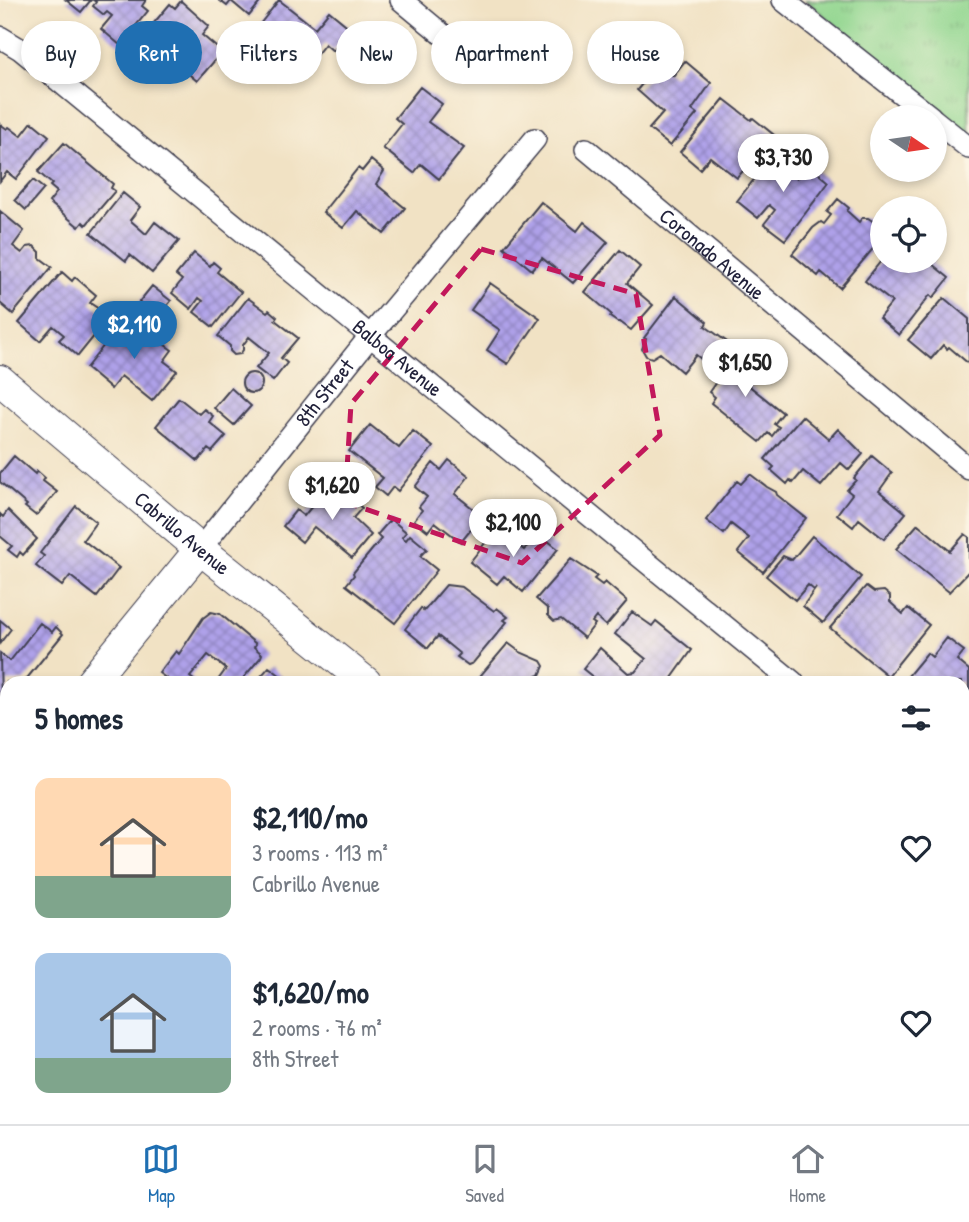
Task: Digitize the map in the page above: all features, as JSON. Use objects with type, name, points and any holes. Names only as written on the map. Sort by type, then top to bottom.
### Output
[{"type":"street","points":[[401,0],[431,25]]},
{"type":"street","points":[[783,0],[915,105]]},
{"type":"street","name":"Balboa Avenue","points":[[0,37],[20,49],[786,676]]},
{"type":"street","points":[[947,130],[969,148]]},
{"type":"street","name":"8th Street","points":[[96,676],[371,335],[535,139]]},
{"type":"street","name":"Coronado Avenue","points":[[586,149],[969,469]]},
{"type":"street","name":"Cabrillo Avenue","points":[[0,380],[200,549],[359,676]]},
{"type":"highlighted area","points":[[481,249],[636,294],[660,435],[522,563],[345,502],[351,404]]},
{"type":"green space","points":[[805,0],[969,0],[969,137],[947,119],[947,105],[931,105]]},
{"type":"building","points":[[66,0],[91,0],[81,12]]},
{"type":"building","points":[[93,0],[146,0],[142,6],[148,11],[140,21],[115,21],[115,41],[101,29],[112,16],[107,12],[104,15],[93,6],[96,2]]},
{"type":"building","points":[[219,0],[262,0],[249,16],[231,1],[227,6]]},
{"type":"building","points":[[279,0],[306,21],[262,21]]},
{"type":"building","points":[[181,1],[209,26],[202,35],[202,21],[156,21],[170,4],[175,8]]},
{"type":"building","points":[[329,11],[341,21],[336,21],[336,47],[333,51],[325,44],[322,48],[321,21]]},
{"type":"building","points":[[202,35],[216,47],[216,59],[202,75]]},
{"type":"building","points":[[684,62],[711,83],[692,110],[697,114],[670,146],[649,129],[663,113],[637,90],[642,84],[684,84]]},
{"type":"building","points":[[420,87],[442,104],[428,122],[464,148],[439,179],[421,164],[414,173],[383,148],[402,124],[395,118]]},
{"type":"building","points":[[724,99],[774,135],[737,178],[710,157],[700,169],[680,152]]},
{"type":"building","points":[[32,122],[49,136],[16,179],[7,172],[0,181],[0,124],[21,136]]},
{"type":"building","points":[[64,143],[113,184],[111,188],[115,191],[86,225],[83,222],[79,227],[49,202],[57,192],[38,172]]},
{"type":"building","points":[[778,149],[792,161],[786,169],[797,178],[805,168],[812,174],[815,170],[829,182],[785,240],[764,224],[775,210],[769,205],[758,218],[737,201]]},
{"type":"building","points":[[371,160],[384,171],[376,184],[405,208],[384,234],[357,211],[343,228],[323,212],[358,168],[362,171]]},
{"type":"building","points":[[33,180],[44,189],[26,210],[15,200]]},
{"type":"building","points":[[123,193],[140,207],[130,220],[146,234],[155,222],[179,241],[152,273],[130,255],[126,261],[91,233]]},
{"type":"building","points":[[838,199],[859,222],[862,218],[870,219],[870,252],[840,288],[821,272],[818,276],[792,254],[813,228],[821,222],[824,224],[831,215],[827,212]]},
{"type":"building","points":[[541,202],[577,231],[584,222],[608,242],[573,283],[542,258],[532,270],[504,247]]},
{"type":"building","points":[[0,211],[24,231],[13,246],[22,253],[27,247],[34,246],[40,252],[40,258],[52,267],[13,314],[0,303]]},
{"type":"building","points":[[620,250],[640,267],[627,283],[653,305],[631,330],[610,317],[611,314],[585,292]]},
{"type":"building","points":[[194,253],[210,266],[213,262],[220,268],[217,272],[241,292],[213,327],[194,312],[203,301],[199,298],[191,309],[172,293],[182,280],[176,275]]},
{"type":"building","points":[[62,272],[72,281],[75,277],[96,295],[90,303],[108,315],[108,319],[78,356],[59,340],[64,335],[53,326],[40,341],[19,323]]},
{"type":"building","points":[[871,273],[943,273],[949,278],[933,298],[930,295],[899,335],[879,318],[892,302],[865,281]]},
{"type":"building","points":[[490,283],[540,318],[508,364],[487,350],[500,330],[471,310]]},
{"type":"building","points":[[152,286],[171,301],[157,318],[139,302]]},
{"type":"building","points":[[676,296],[707,322],[705,326],[734,347],[715,370],[696,355],[682,372],[660,353],[652,358],[646,356],[642,349],[646,339],[644,338]]},
{"type":"building","points":[[248,298],[267,312],[269,310],[277,317],[275,320],[298,338],[281,358],[287,363],[273,381],[256,368],[269,353],[249,337],[240,354],[234,355],[230,346],[218,336]]},
{"type":"building","points":[[944,298],[969,319],[969,364],[943,345],[931,359],[908,340]]},
{"type":"building","points":[[129,320],[143,332],[138,340],[145,331],[172,350],[164,361],[177,371],[152,401],[121,376],[111,389],[86,368],[120,325],[123,327]]},
{"type":"building","points":[[739,349],[761,367],[747,384],[783,413],[774,424],[779,427],[772,436],[768,433],[760,442],[711,403],[715,397],[709,392]]},
{"type":"building","points":[[252,373],[259,376],[262,383],[259,390],[252,393],[245,390],[242,383],[245,376]]},
{"type":"building","points":[[231,388],[251,406],[234,425],[214,408]]},
{"type":"building","points":[[179,398],[199,414],[204,409],[213,416],[209,422],[226,436],[212,452],[208,449],[198,461],[156,426]]},
{"type":"building","points":[[802,416],[829,439],[838,429],[863,454],[849,470],[841,463],[821,486],[803,471],[793,483],[790,480],[787,484],[771,470],[774,467],[765,459]]},
{"type":"building","points":[[370,425],[399,448],[413,431],[433,447],[398,491],[393,487],[386,496],[375,487],[383,478],[349,451]]},
{"type":"building","points":[[14,456],[35,474],[37,471],[45,478],[43,481],[57,492],[38,514],[35,515],[25,507],[27,505],[0,482],[0,473]]},
{"type":"building","points":[[872,456],[892,473],[879,491],[906,513],[884,539],[859,519],[853,527],[837,514],[852,494],[847,490],[856,480],[854,478]]},
{"type":"building","points":[[449,460],[469,476],[455,494],[482,516],[461,542],[435,522],[428,531],[414,520],[427,497],[415,487],[433,463],[441,470]]},
{"type":"building","points":[[750,474],[806,518],[763,572],[738,552],[749,538],[731,524],[724,534],[706,520],[737,481],[741,484]]},
{"type":"building","points":[[330,484],[362,508],[353,518],[371,535],[352,558],[314,527],[302,542],[283,526],[296,510],[304,516]]},
{"type":"building","points":[[76,506],[96,522],[83,540],[119,568],[97,597],[70,576],[62,586],[36,566],[44,556],[40,553]]},
{"type":"building","points":[[8,510],[37,539],[23,555],[20,552],[17,557],[8,550],[12,546],[0,536],[0,514],[3,517]]},
{"type":"building","points":[[391,519],[406,532],[402,537],[406,540],[410,535],[427,549],[420,556],[437,570],[395,623],[346,585],[381,539],[377,535]]},
{"type":"building","points":[[918,524],[950,551],[965,534],[969,537],[969,571],[949,592],[896,549]]},
{"type":"building","points":[[497,528],[524,550],[538,533],[558,549],[523,592],[504,576],[497,584],[470,562]]},
{"type":"building","points":[[812,536],[861,577],[823,623],[803,606],[816,588],[814,590],[808,585],[795,600],[766,576],[783,556],[792,560]]},
{"type":"building","points":[[571,559],[597,576],[594,579],[602,585],[605,582],[627,601],[606,626],[596,617],[592,622],[595,624],[584,638],[561,619],[554,621],[548,615],[548,609],[536,599]]},
{"type":"building","points":[[446,585],[462,587],[494,611],[497,608],[508,617],[504,620],[507,622],[473,663],[468,665],[457,657],[460,654],[438,636],[428,648],[405,629],[421,608],[424,611]]},
{"type":"building","points":[[866,586],[874,592],[884,591],[890,596],[890,602],[903,614],[908,608],[929,625],[888,676],[830,628]]},
{"type":"building","points":[[211,612],[220,614],[256,644],[254,647],[262,654],[261,657],[245,676],[221,676],[226,669],[208,655],[191,676],[163,676],[159,673],[176,651],[179,654],[203,618]]},
{"type":"building","points":[[632,612],[652,626],[656,621],[692,650],[673,676],[592,676],[583,669],[600,648],[628,673],[635,672],[646,659],[615,634]]},
{"type":"building","points":[[0,620],[11,629],[0,643]]},
{"type":"building","points":[[40,623],[52,632],[56,627],[63,634],[29,676],[0,676],[0,653],[10,661]]},
{"type":"building","points":[[947,638],[964,651],[957,660],[969,670],[969,676],[908,676],[927,653],[932,657]]},
{"type":"building","points":[[508,643],[520,652],[541,661],[544,666],[537,676],[480,676]]},
{"type":"building","points":[[269,667],[281,676],[261,676]]}]
